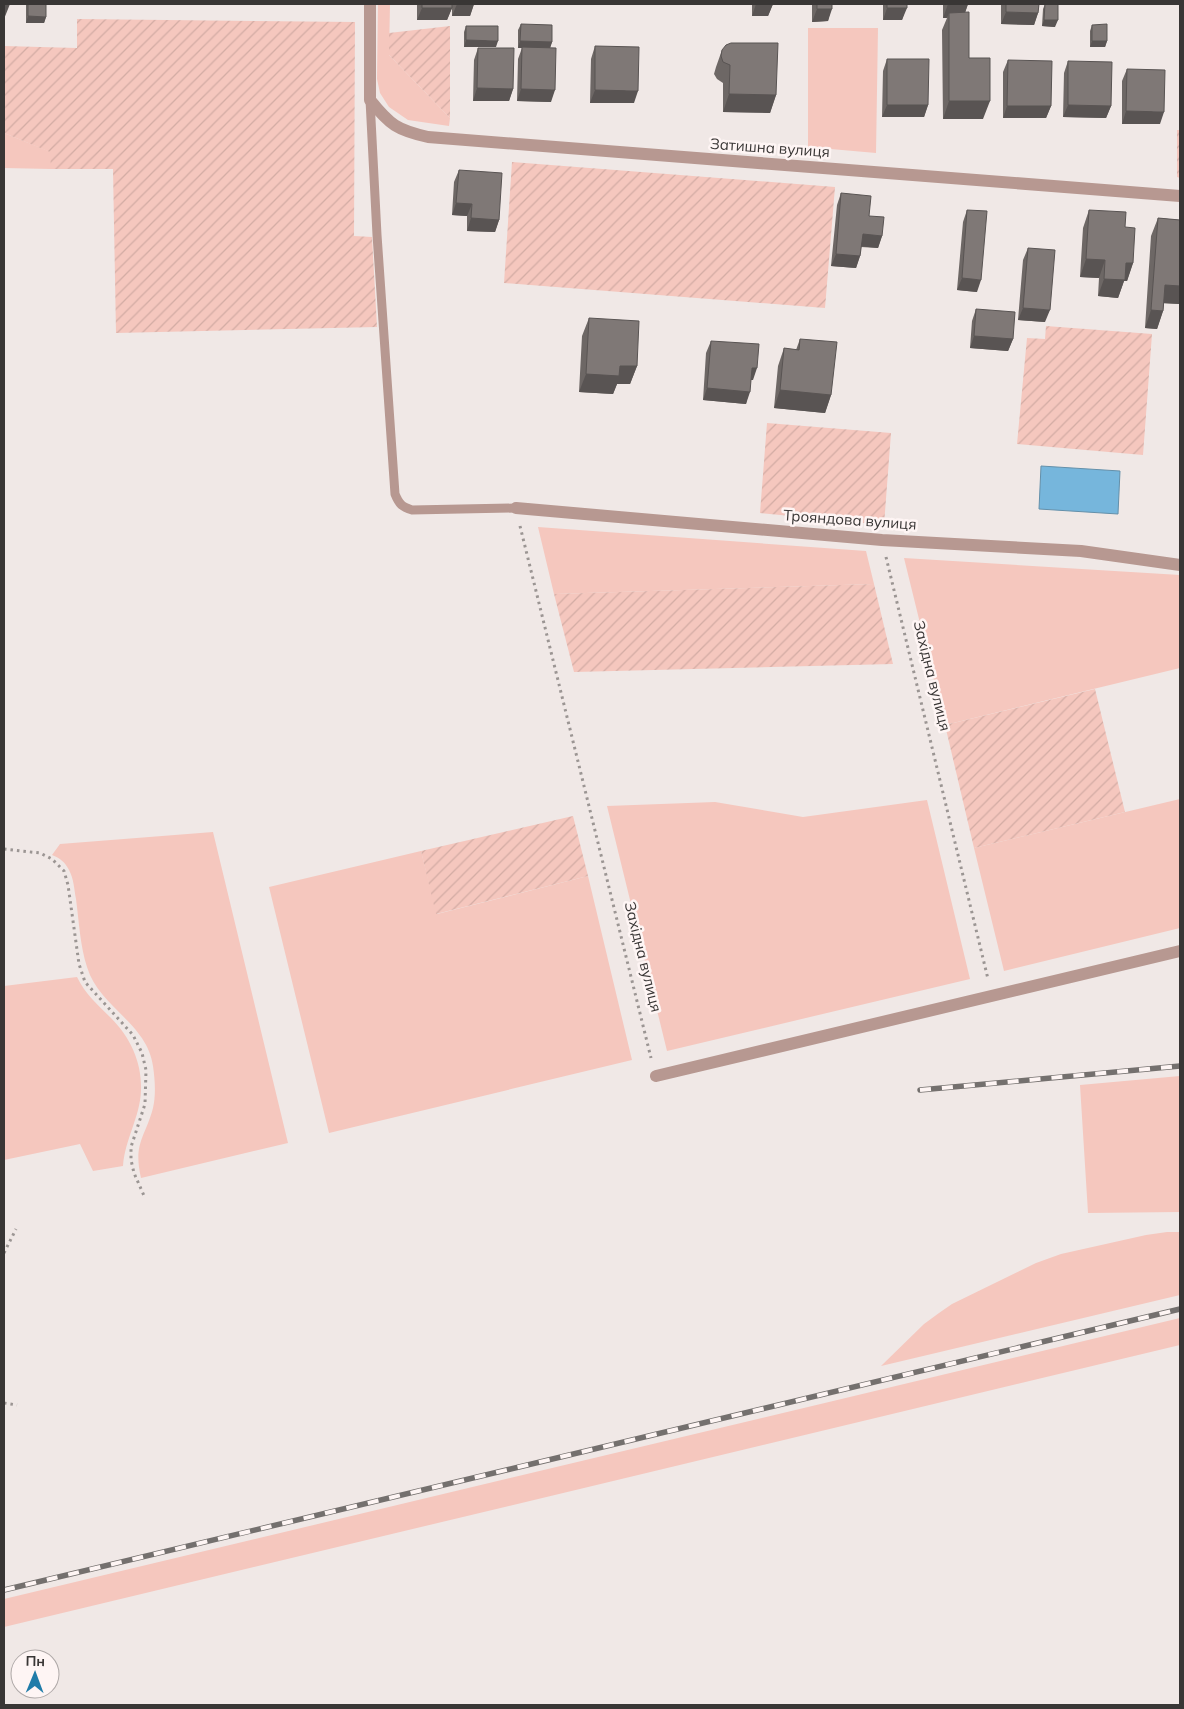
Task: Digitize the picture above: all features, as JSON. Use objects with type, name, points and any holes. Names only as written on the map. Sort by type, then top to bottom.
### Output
[{"type":"street","points":[[370,4],[370,100]]},
{"type":"street","name":"Затишна вулиця","points":[[370,100],[390,124],[402,130],[428,137],[1180,196]]},
{"type":"street","name":"Трояндова вулиця","points":[[516,508],[882,540],[1081,551],[1180,565]]},
{"type":"street","points":[[656,1076],[1180,951]]},
{"type":"lane","points":[[370,100],[395,494],[399,504],[404,508],[412,510],[516,508]]},
{"type":"path","name":"Західна вулиця","points":[[516,508],[656,1076]]},
{"type":"path","name":"Західна вулиця","points":[[882,540],[992,995]]},
{"type":"path","points":[[4,849],[40,853],[52,859],[64,871],[68,885],[79,964],[85,982],[133,1035],[142,1053],[146,1070],[145,1104],[131,1148],[131,1160],[134,1173],[145,1198]]},
{"type":"path","points":[[4,1253],[16,1229]]},
{"type":"path","points":[[4,1403],[18,1405]]},
{"type":"shaded area","points":[[378,4],[390,4],[389,55],[450,118],[449,126],[408,120],[389,107],[380,93],[377,79]]},
{"type":"shaded area","points":[[77,19],[355,22],[354,236],[372,237],[377,327],[116,333],[113,169],[51,169],[50,152],[4,133],[4,46],[77,48]]},
{"type":"shaded area","points":[[450,26],[450,118],[389,55],[389,33]]},
{"type":"shaded area","points":[[808,28],[878,28],[876,153],[808,147]]},
{"type":"shaded area","points":[[1177,130],[1180,130],[1180,178],[1177,177]]},
{"type":"shaded area","points":[[4,133],[51,152],[51,169],[4,168]]},
{"type":"shaded area","points":[[512,162],[835,187],[825,308],[504,283]]},
{"type":"shaded area","points":[[1046,326],[1152,334],[1143,455],[1017,444],[1027,338],[1045,339]]},
{"type":"shaded area","points":[[767,423],[891,433],[884,525],[760,513]]},
{"type":"shaded area","points":[[538,527],[866,551],[874,584],[554,594]]},
{"type":"shaded area","points":[[904,558],[1180,575],[1180,668],[945,725]]},
{"type":"shaded area","points":[[874,584],[893,664],[574,672],[554,594]]},
{"type":"shaded area","points":[[1095,689],[1125,812],[974,848],[945,725]]},
{"type":"shaded area","points":[[1180,799],[1180,928],[1004,971],[974,848]]},
{"type":"shaded area","points":[[927,800],[970,979],[667,1051],[607,806],[715,802],[803,817]]},
{"type":"shaded area","points":[[573,816],[588,876],[436,914],[421,851]]},
{"type":"shaded area","points":[[213,832],[288,1143],[141,1178],[138,1157],[139,1148],[155,1098],[154,1071],[149,1051],[133,1026],[112,1005],[93,981],[83,951],[72,877],[64,863],[52,855],[60,844]]},
{"type":"shaded area","points":[[421,851],[437,914],[588,876],[632,1060],[329,1133],[269,887]]},
{"type":"shaded area","points":[[77,977],[88,994],[124,1034],[134,1052],[140,1071],[140,1101],[124,1156],[123,1166],[93,1171],[80,1144],[4,1160],[4,986]]},
{"type":"shaded area","points":[[1180,1076],[1180,1212],[1088,1213],[1080,1085]]},
{"type":"shaded area","points":[[1167,1232],[1180,1232],[1180,1295],[881,1366],[924,1324],[952,1304],[1036,1263],[1061,1254]]},
{"type":"shaded area","points":[[1180,1318],[1180,1345],[4,1627],[4,1599]]},
{"type":"water","points":[[1041,466],[1120,471],[1118,514],[1039,509]]},
{"type":"building","points":[[28,4],[46,4],[46,17],[28,16]]},
{"type":"building","points":[[422,4],[452,4],[452,8],[422,8]]},
{"type":"building","points":[[817,4],[832,4],[832,9],[817,9]]},
{"type":"building","points":[[887,4],[907,4],[907,8],[887,8]]},
{"type":"building","points":[[1006,4],[1039,4],[1038,13],[1006,12]]},
{"type":"building","points":[[1045,4],[1058,4],[1058,20],[1044,20]]},
{"type":"building","points":[[969,12],[969,58],[990,58],[990,101],[949,101],[949,13]]},
{"type":"building","points":[[521,24],[552,25],[552,42],[520,41]]},
{"type":"building","points":[[1107,24],[1107,41],[1092,41],[1092,25]]},
{"type":"building","points":[[466,26],[498,26],[498,41],[466,40]]},
{"type":"building","points":[[731,43],[778,43],[776,95],[729,94],[730,65],[723,62],[721,56],[722,50]]},
{"type":"building","points":[[595,46],[639,47],[638,91],[595,90]]},
{"type":"building","points":[[522,47],[556,48],[555,90],[521,89]]},
{"type":"building","points":[[478,48],[514,48],[513,89],[477,88]]},
{"type":"building","points":[[887,59],[929,59],[928,105],[887,105]]},
{"type":"building","points":[[1008,60],[1052,61],[1051,106],[1007,106]]},
{"type":"building","points":[[1068,61],[1112,62],[1111,106],[1068,105]]},
{"type":"building","points":[[1127,69],[1165,70],[1164,112],[1126,111]]},
{"type":"building","points":[[459,170],[502,173],[499,220],[471,218],[472,204],[456,203]]},
{"type":"building","points":[[841,193],[871,196],[869,216],[884,217],[882,236],[863,234],[860,256],[836,254]]},
{"type":"building","points":[[967,210],[987,211],[981,280],[962,278]]},
{"type":"building","points":[[1089,210],[1126,212],[1125,227],[1135,228],[1133,263],[1126,263],[1125,280],[1104,279],[1105,260],[1086,259]]},
{"type":"building","points":[[1158,218],[1180,220],[1180,286],[1165,285],[1163,311],[1151,310]]},
{"type":"building","points":[[1028,248],[1055,250],[1050,310],[1023,308]]},
{"type":"building","points":[[976,309],[1015,312],[1013,339],[974,336]]},
{"type":"building","points":[[589,318],[639,321],[637,366],[620,366],[619,376],[586,374]]},
{"type":"building","points":[[800,339],[837,342],[831,395],[780,390],[784,348],[799,350]]},
{"type":"building","points":[[711,341],[759,344],[757,368],[752,368],[750,392],[707,388]]},
{"type":"railway","points":[[920,1090],[1180,1066]]},
{"type":"railway","points":[[4,1590],[1180,1309]]}]
